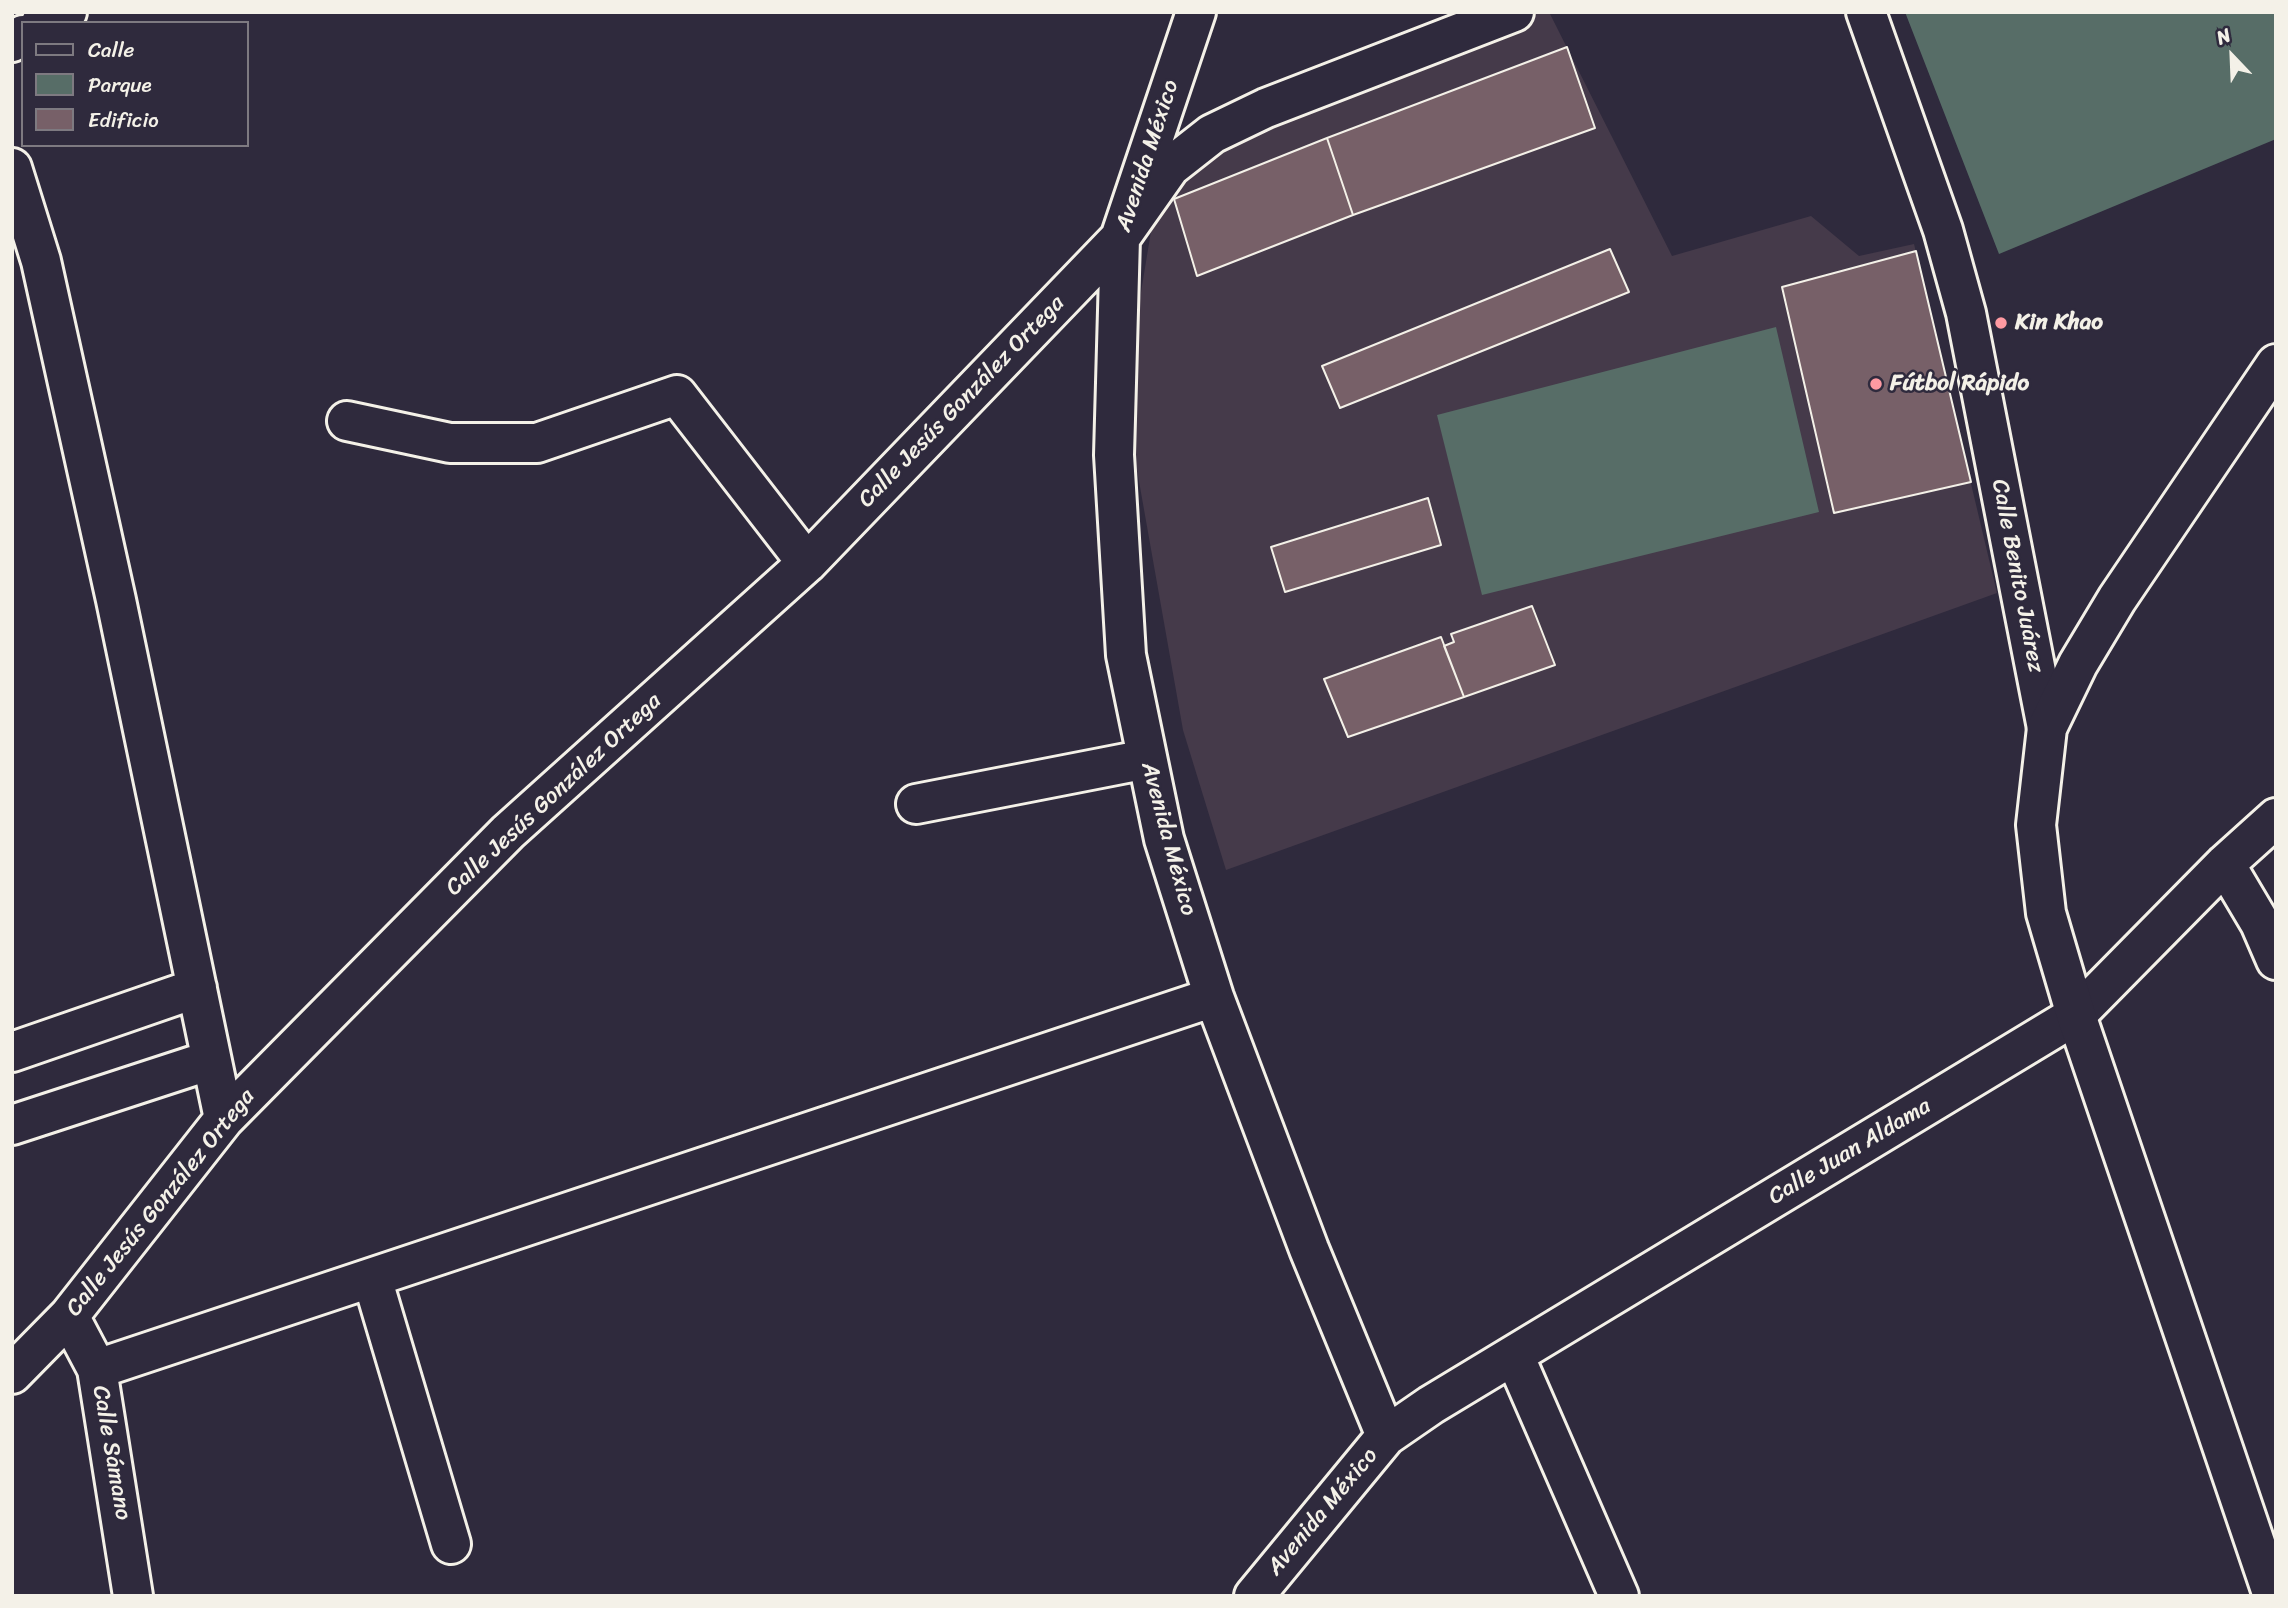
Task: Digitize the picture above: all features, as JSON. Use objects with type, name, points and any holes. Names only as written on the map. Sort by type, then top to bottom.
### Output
[{"type":"street","points":[[46,21],[67,12]]},
{"type":"street","name":"Avenida México","points":[[1196,12],[1120,238],[1114,455],[1126,655],[1164,839],[1214,997],[1310,1249],[1386,1436],[1254,1596]]},
{"type":"street","name":"Calle Jesús González Ortega","points":[[12,1374],[69,1316],[224,1119],[508,832],[807,563],[1120,238],[1170,167],[1212,134],[1266,108],[1514,12]]},
{"type":"street","name":"Calle Benito Juárez","points":[[1866,12],[1943,230],[1966,313],[2047,728]]},
{"type":"street","points":[[12,168],[41,261],[224,1119]]},
{"type":"street","name":"Calle Benito Juárez","points":[[2047,728],[2078,664],[2117,599],[2276,365]]},
{"type":"street","points":[[347,421],[450,443],[537,443],[677,395],[807,563]]},
{"type":"street","points":[[2047,728],[2036,825],[2046,914],[2076,1015],[2273,1596]]},
{"type":"street","points":[[916,803],[1147,759]]},
{"type":"street","name":"Calle Juan Aldama","points":[[1386,1436],[1514,1355],[2076,1015],[2225,864],[2276,818]]},
{"type":"street","points":[[2225,864],[2260,923],[2276,960]]},
{"type":"street","points":[[12,1052],[197,988]]},
{"type":"street","points":[[97,1369],[1214,997]]},
{"type":"street","points":[[12,1125],[211,1060]]},
{"type":"street","points":[[372,1278],[451,1544]]},
{"type":"street","name":"Calle Sámano","points":[[69,1316],[97,1369],[133,1596]]},
{"type":"street","points":[[1514,1355],[1619,1596]]},
{"type":"shaded area","points":[[1514,12],[1549,12],[1672,256],[1811,216],[1859,256],[1914,244],[1997,593],[1226,870],[1183,730],[1134,453],[1132,347],[1154,213],[1212,134]]},
{"type":"green space","points":[[1905,12],[2276,12],[2276,139],[1999,254]]},
{"type":"green space","points":[[1776,327],[1819,512],[1482,595],[1437,415]]},
{"type":"building","points":[[1567,47],[1595,128],[1353,215],[1327,138]]},
{"type":"building","points":[[1327,138],[1353,215],[1197,276],[1174,199]]},
{"type":"building","points":[[1610,249],[1629,292],[1340,408],[1322,366]]},
{"type":"building","name":"Fútbol Rápido","points":[[1916,251],[1971,482],[1834,513],[1782,287]]},
{"type":"building","points":[[1428,498],[1441,545],[1285,592],[1271,547]]},
{"type":"building","points":[[1532,606],[1555,665],[1464,697],[1444,646],[1454,642],[1451,634]]},
{"type":"building","points":[[1441,637],[1464,697],[1348,737],[1324,679]]},
{"type":"place","name":"Kin Khao","points":[[2001,323]]},
{"type":"place","name":"Fútbol Rápido","points":[[1876,384]]}]
